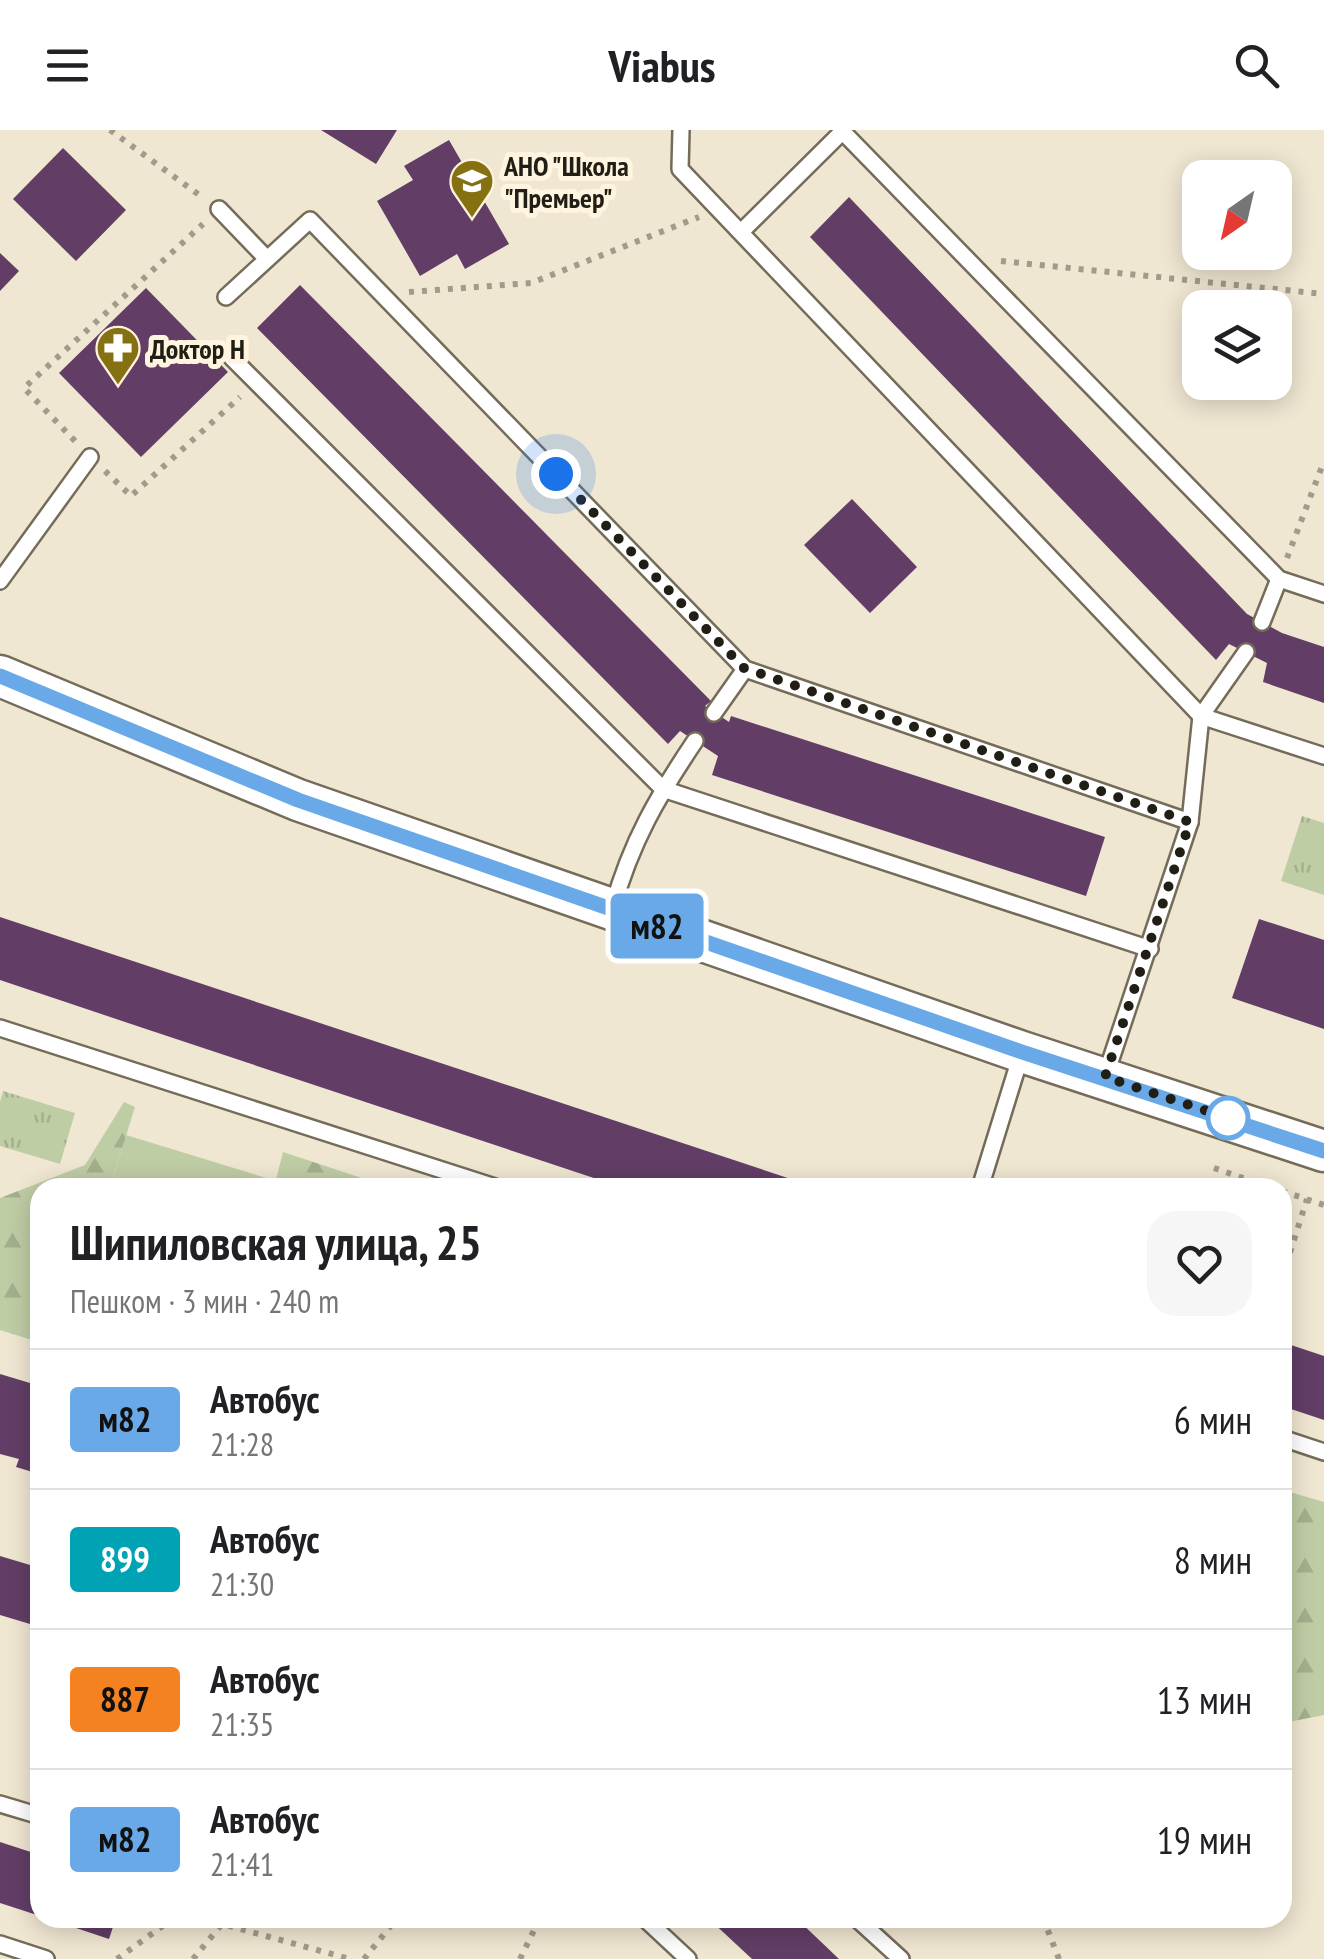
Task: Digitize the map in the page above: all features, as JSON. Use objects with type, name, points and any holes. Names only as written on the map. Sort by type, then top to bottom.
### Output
[{"type":"main road","points":[[0,676],[298,800],[1022,1052],[1324,1151]]},
{"type":"lane","points":[[681,130],[680,168],[1201,716],[1324,756]]},
{"type":"lane","points":[[741,232],[844,132],[1279,579],[1324,594]]},
{"type":"lane","points":[[219,209],[268,259]]},
{"type":"lane","points":[[226,297],[310,220],[744,668],[1190,822]]},
{"type":"lane","points":[[232,358],[663,789],[1150,949]]},
{"type":"lane","points":[[0,580],[90,456]]},
{"type":"lane","points":[[1262,622],[1279,579]]},
{"type":"lane","points":[[1105,1077],[1190,822],[1201,716],[1246,652]]},
{"type":"lane","points":[[714,712],[744,668]]},
{"type":"lane","points":[[612,910],[626,861],[663,789],[695,741]]},
{"type":"lane","points":[[0,1028],[467,1178]]},
{"type":"lane","points":[[983,1178],[1022,1052]]},
{"type":"lane","points":[[1292,1441],[1324,1452]]},
{"type":"lane","points":[[0,1804],[30,1813]]},
{"type":"lane","points":[[655,1928],[688,1959]]},
{"type":"lane","points":[[867,1928],[902,1959]]},
{"type":"lane","points":[[0,1944],[46,1959]]},
{"type":"path","points":[[110,130],[219,209],[24,388],[130,496],[256,382]]},
{"type":"path","points":[[368,279],[411,293],[531,282],[719,210]]},
{"type":"path","points":[[965,257],[1324,294]]},
{"type":"path","points":[[1279,579],[1324,461]]},
{"type":"path","points":[[1214,1168],[1243,1178]]},
{"type":"path","points":[[1292,1194],[1324,1204]]},
{"type":"path","points":[[1292,1246],[1307,1199]]},
{"type":"path","points":[[117,1959],[160,1928]]},
{"type":"path","points":[[193,1959],[219,1928]]},
{"type":"path","points":[[237,1928],[350,1959]]},
{"type":"path","points":[[364,1959],[389,1928]]},
{"type":"path","points":[[520,1959],[535,1928]]},
{"type":"path","points":[[1047,1928],[1058,1959]]},
{"type":"green space","points":[[1302,816],[1324,823],[1324,895],[1281,881]]},
{"type":"green space","points":[[3,1091],[75,1113],[60,1164],[0,1146]]},
{"type":"green space","points":[[124,1102],[135,1107],[113,1178],[52,1178],[85,1165]]},
{"type":"green space","points":[[126,1135],[266,1178],[113,1178]]},
{"type":"green space","points":[[283,1152],[362,1178],[276,1178]]},
{"type":"green space","points":[[30,1186],[30,1339],[0,1330],[0,1198]]},
{"type":"green space","points":[[1292,1493],[1324,1502],[1324,1715],[1292,1721]]},
{"type":"building","points":[[321,130],[397,130],[376,164]]},
{"type":"building","points":[[449,140],[509,244],[465,269],[457,254],[420,276],[377,201],[413,180],[404,166]]},
{"type":"building","points":[[63,148],[126,210],[76,261],[13,199]]},
{"type":"building","points":[[849,197],[1247,614],[1282,633],[1324,647],[1324,703],[1263,682],[1267,663],[1229,644],[1216,660],[810,237]]},
{"type":"building","points":[[0,253],[19,271],[0,291]]},
{"type":"building","points":[[300,285],[711,701],[705,706],[729,722],[731,716],[1105,837],[1086,896],[712,775],[718,756],[680,731],[668,744],[257,328]]},
{"type":"building","points":[[146,288],[228,372],[141,457],[59,373]]},
{"type":"building","points":[[852,499],[917,567],[870,613],[804,545]]},
{"type":"building","points":[[0,917],[788,1178],[594,1178],[0,980]]},
{"type":"building","points":[[1259,919],[1324,940],[1324,1029],[1232,998]]},
{"type":"building","points":[[1292,1345],[1324,1356],[1324,1420],[1292,1409]]},
{"type":"building","points":[[0,1374],[30,1383],[30,1471],[16,1467],[19,1459],[0,1454]]},
{"type":"building","points":[[0,1556],[30,1565],[30,1624],[0,1615]]},
{"type":"building","points":[[0,1842],[30,1852],[30,1913],[0,1903]]},
{"type":"building","points":[[76,1928],[113,1928],[109,1939]]},
{"type":"building","points":[[719,1928],[806,1928],[839,1959],[752,1959]]},
{"type":"bus line","name":"м82","points":[[0,676],[298,800],[1022,1052],[1324,1151]]},
{"type":"place","name":"АНО \"Школа \"Премьер\"","points":[[472,219]]},
{"type":"place","name":"Доктор Н","points":[[118,386]]},
{"type":"route","points":[[556,474],[744,668],[1190,822],[1105,1077],[1228,1118]]}]
